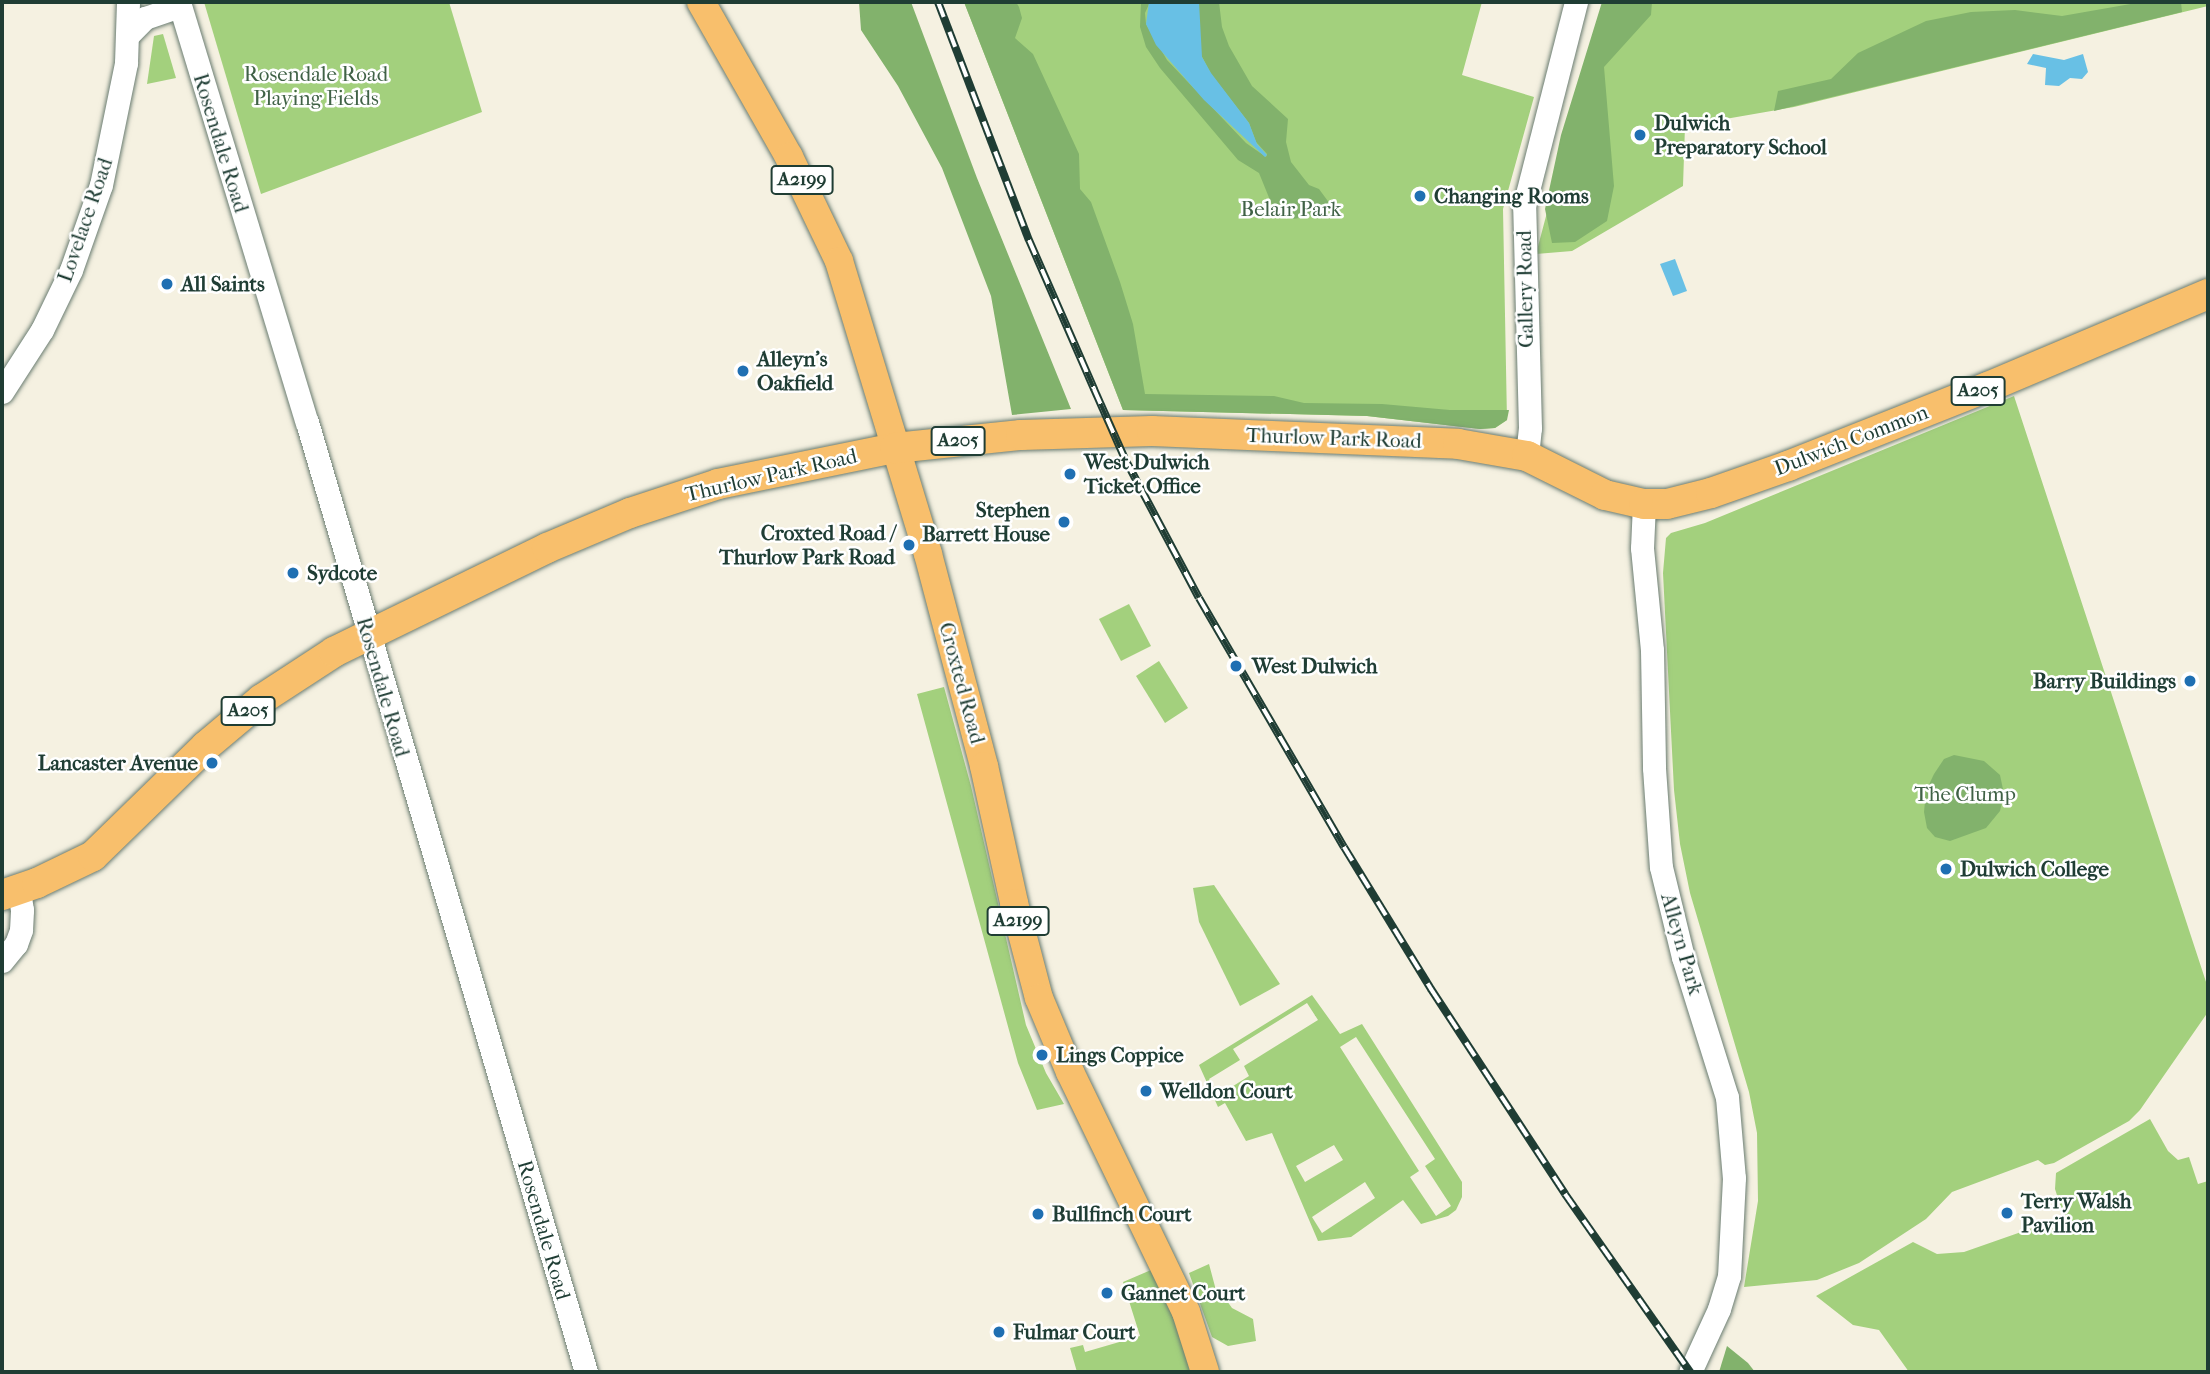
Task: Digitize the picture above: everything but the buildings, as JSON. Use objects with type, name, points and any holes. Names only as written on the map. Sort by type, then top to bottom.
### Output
[{"type":"highway","name":"Dulwich Common","points":[[1644,504],[1667,504],[1711,493],[1788,466],[1977,392],[2208,294]]},
{"type":"highway","name":"Thurlow Park Road","points":[[10,892],[93,856],[206,746],[262,699],[334,652],[547,548],[630,513],[719,484],[895,448],[1021,435],[1140,430],[1435,442],[1527,456],[1605,495],[1644,504]]},
{"type":"main road","name":"Croxted Road","points":[[701,2],[789,157],[839,261],[928,554],[984,766],[1014,903],[1039,998],[1070,1072],[1186,1312],[1205,1372]]},
{"type":"street","name":"Lovelace Road","points":[[2,391],[42,330],[71,270],[101,184],[118,112],[129,34],[128,2]]},
{"type":"street","name":"Gallery Road","points":[[1527,456],[1530,428],[1524,206],[1576,2]]},
{"type":"street","points":[[129,34],[145,18],[179,4]]},
{"type":"street","name":"Rosendale Road","points":[[179,4],[586,1372]]},
{"type":"street","name":"Alleyn Park","points":[[1644,504],[1642,548],[1652,650],[1654,768],[1661,867],[1683,957],[1727,1097],[1734,1178],[1733,1242],[1729,1276],[1719,1309],[1690,1372]]},
{"type":"street","points":[[2,961],[16,944],[21,930],[22,910],[10,892]]},
{"type":"green space","name":"Rosendale Road Playing Fields","points":[[204,2],[449,2],[482,112],[261,194]]},
{"type":"green space","points":[[859,2],[911,2],[977,178],[1071,409],[1012,415],[991,296],[942,168],[898,86],[861,30]]},
{"type":"green space","name":"Belair Park","points":[[964,2],[1482,2],[1462,75],[1534,97],[1503,209],[1507,420],[1495,428],[1480,429],[1367,416],[1123,410]]},
{"type":"green space","points":[[964,2],[1016,2],[1019,7],[1022,18],[1015,38],[1033,54],[1079,154],[1080,189],[1091,202],[1120,282],[1133,324],[1145,394],[1274,396],[1304,403],[1509,410],[1507,420],[1495,428],[1480,429],[1367,416],[1123,410]]},
{"type":"green space","points":[[1141,2],[1150,2],[1145,13],[1146,24],[1167,60],[1246,143],[1266,157],[1267,154],[1256,142],[1249,123],[1211,74],[1199,51],[1199,2],[1219,2],[1222,27],[1229,46],[1252,86],[1288,119],[1286,142],[1291,162],[1309,185],[1319,189],[1333,208],[1318,215],[1293,219],[1272,205],[1259,173],[1238,160],[1160,68],[1146,47],[1140,27]]},
{"type":"green space","points":[[1602,2],[1652,2],[1651,15],[1604,67],[1614,186],[1607,221],[1575,242],[1552,243],[1545,209],[1561,135]]},
{"type":"green space","points":[[1607,2],[2208,2],[2208,6],[1794,107],[1685,126],[1683,186],[1572,251],[1536,254],[1595,31]]},
{"type":"green space","points":[[2142,2],[2181,2],[2182,12],[1774,111],[1778,91],[1831,79],[1858,53],[1926,21],[1971,12],[2015,10],[2062,16]]},
{"type":"green space","points":[[163,34],[176,78],[147,84],[154,36]]},
{"type":"green space","name":"Dulwich College","points":[[2014,396],[2208,988],[2208,1012],[2140,1110],[2129,1121],[2054,1163],[2045,1165],[2038,1160],[1952,1192],[1926,1219],[1859,1263],[1817,1280],[1744,1287],[1758,1201],[1757,1133],[1749,1092],[1690,893],[1680,844],[1674,790],[1663,573],[1666,538],[1671,533],[1705,523]]},
{"type":"green space","points":[[1129,604],[1151,646],[1121,661],[1099,619]]},
{"type":"green space","points":[[1159,661],[1188,708],[1165,723],[1136,676]]},
{"type":"green space","points":[[944,687],[971,786],[1026,1025],[1046,1073],[1064,1104],[1037,1110],[1018,1063],[917,694]]},
{"type":"green space","name":"The Clump","points":[[1954,755],[1984,761],[2000,775],[2004,794],[2000,811],[1986,828],[1950,841],[1935,837],[1927,828],[1924,812],[1926,791],[1934,774],[1944,759]]},
{"type":"green space","points":[[1214,885],[1280,984],[1240,1006],[1199,922],[1193,888]]},
{"type":"green space","points":[[1312,995],[1340,1034],[1362,1024],[1462,1182],[1462,1197],[1456,1210],[1448,1216],[1421,1224],[1403,1200],[1351,1237],[1318,1241],[1272,1133],[1246,1141],[1225,1103],[1218,1107],[1199,1065]],"holes":[[[1307,1003],[1318,1020],[1244,1066],[1249,1076],[1219,1095],[1209,1079],[1240,1060],[1233,1049]],[[1356,1037],[1435,1159],[1425,1166],[1451,1206],[1436,1216],[1410,1177],[1419,1171],[1340,1047]],[[1334,1145],[1343,1160],[1305,1182],[1296,1166]],[[1365,1182],[1375,1198],[1322,1233],[1312,1217]]]},
{"type":"green space","points":[[2150,1119],[2168,1151],[2178,1160],[2189,1157],[2198,1184],[2208,1181],[2208,1372],[1909,1372],[1879,1330],[1853,1325],[1816,1296],[1913,1242],[1937,1254],[1964,1252],[2064,1217],[2055,1189],[2056,1173]]},
{"type":"green space","points":[[1209,1264],[1217,1294],[1222,1294],[1232,1308],[1253,1319],[1256,1341],[1228,1346],[1212,1337],[1189,1273]]},
{"type":"green space","points":[[1158,1267],[1196,1372],[1077,1372],[1070,1348],[1083,1345],[1085,1352],[1140,1336],[1123,1282]]},
{"type":"green space","points":[[1727,1346],[1748,1363],[1755,1372],[1719,1372]]},
{"type":"water","points":[[1149,2],[1199,2],[1202,57],[1249,123],[1257,144],[1267,155],[1265,157],[1204,100],[1156,45],[1146,24]]},
{"type":"water","points":[[2033,54],[2064,60],[2083,54],[2088,72],[2082,79],[2070,78],[2059,86],[2045,85],[2046,68],[2027,64]]},
{"type":"water","points":[[1675,259],[1687,291],[1673,296],[1660,264]]},
{"type":"railway","points":[[938,2],[1029,240],[1094,389],[1125,459],[1199,598],[1344,847],[1431,989],[1565,1194],[1690,1372]]},
{"type":"place","name":"Dulwich Preparatory School","points":[[1640,135]]},
{"type":"place","name":"Changing Rooms","points":[[1420,196]]},
{"type":"place","name":"All Saints","points":[[167,284]]},
{"type":"place","name":"Alleyn's Oakfield","points":[[743,371]]},
{"type":"place","name":"West Dulwich Ticket Office","points":[[1070,474]]},
{"type":"place","name":"Stephen Barrett House","points":[[1064,522]]},
{"type":"place","name":"Croxted Road / Thurlow Park Road","points":[[909,545]]},
{"type":"place","name":"Sydcote","points":[[293,573]]},
{"type":"place","name":"West Dulwich","points":[[1236,666]]},
{"type":"place","name":"Barry Buildings","points":[[2190,681]]},
{"type":"place","name":"Lancaster Avenue","points":[[212,763]]},
{"type":"place","name":"Dulwich College","points":[[1946,869]]},
{"type":"place","name":"Lings Coppice","points":[[1042,1055]]},
{"type":"place","name":"Welldon Court","points":[[1146,1091]]},
{"type":"place","name":"Terry Walsh Pavilion","points":[[2007,1213]]},
{"type":"place","name":"Bullfinch Court","points":[[1038,1214]]},
{"type":"place","name":"Gannet Court","points":[[1107,1293]]},
{"type":"place","name":"Fulmar Court","points":[[999,1332]]}]
